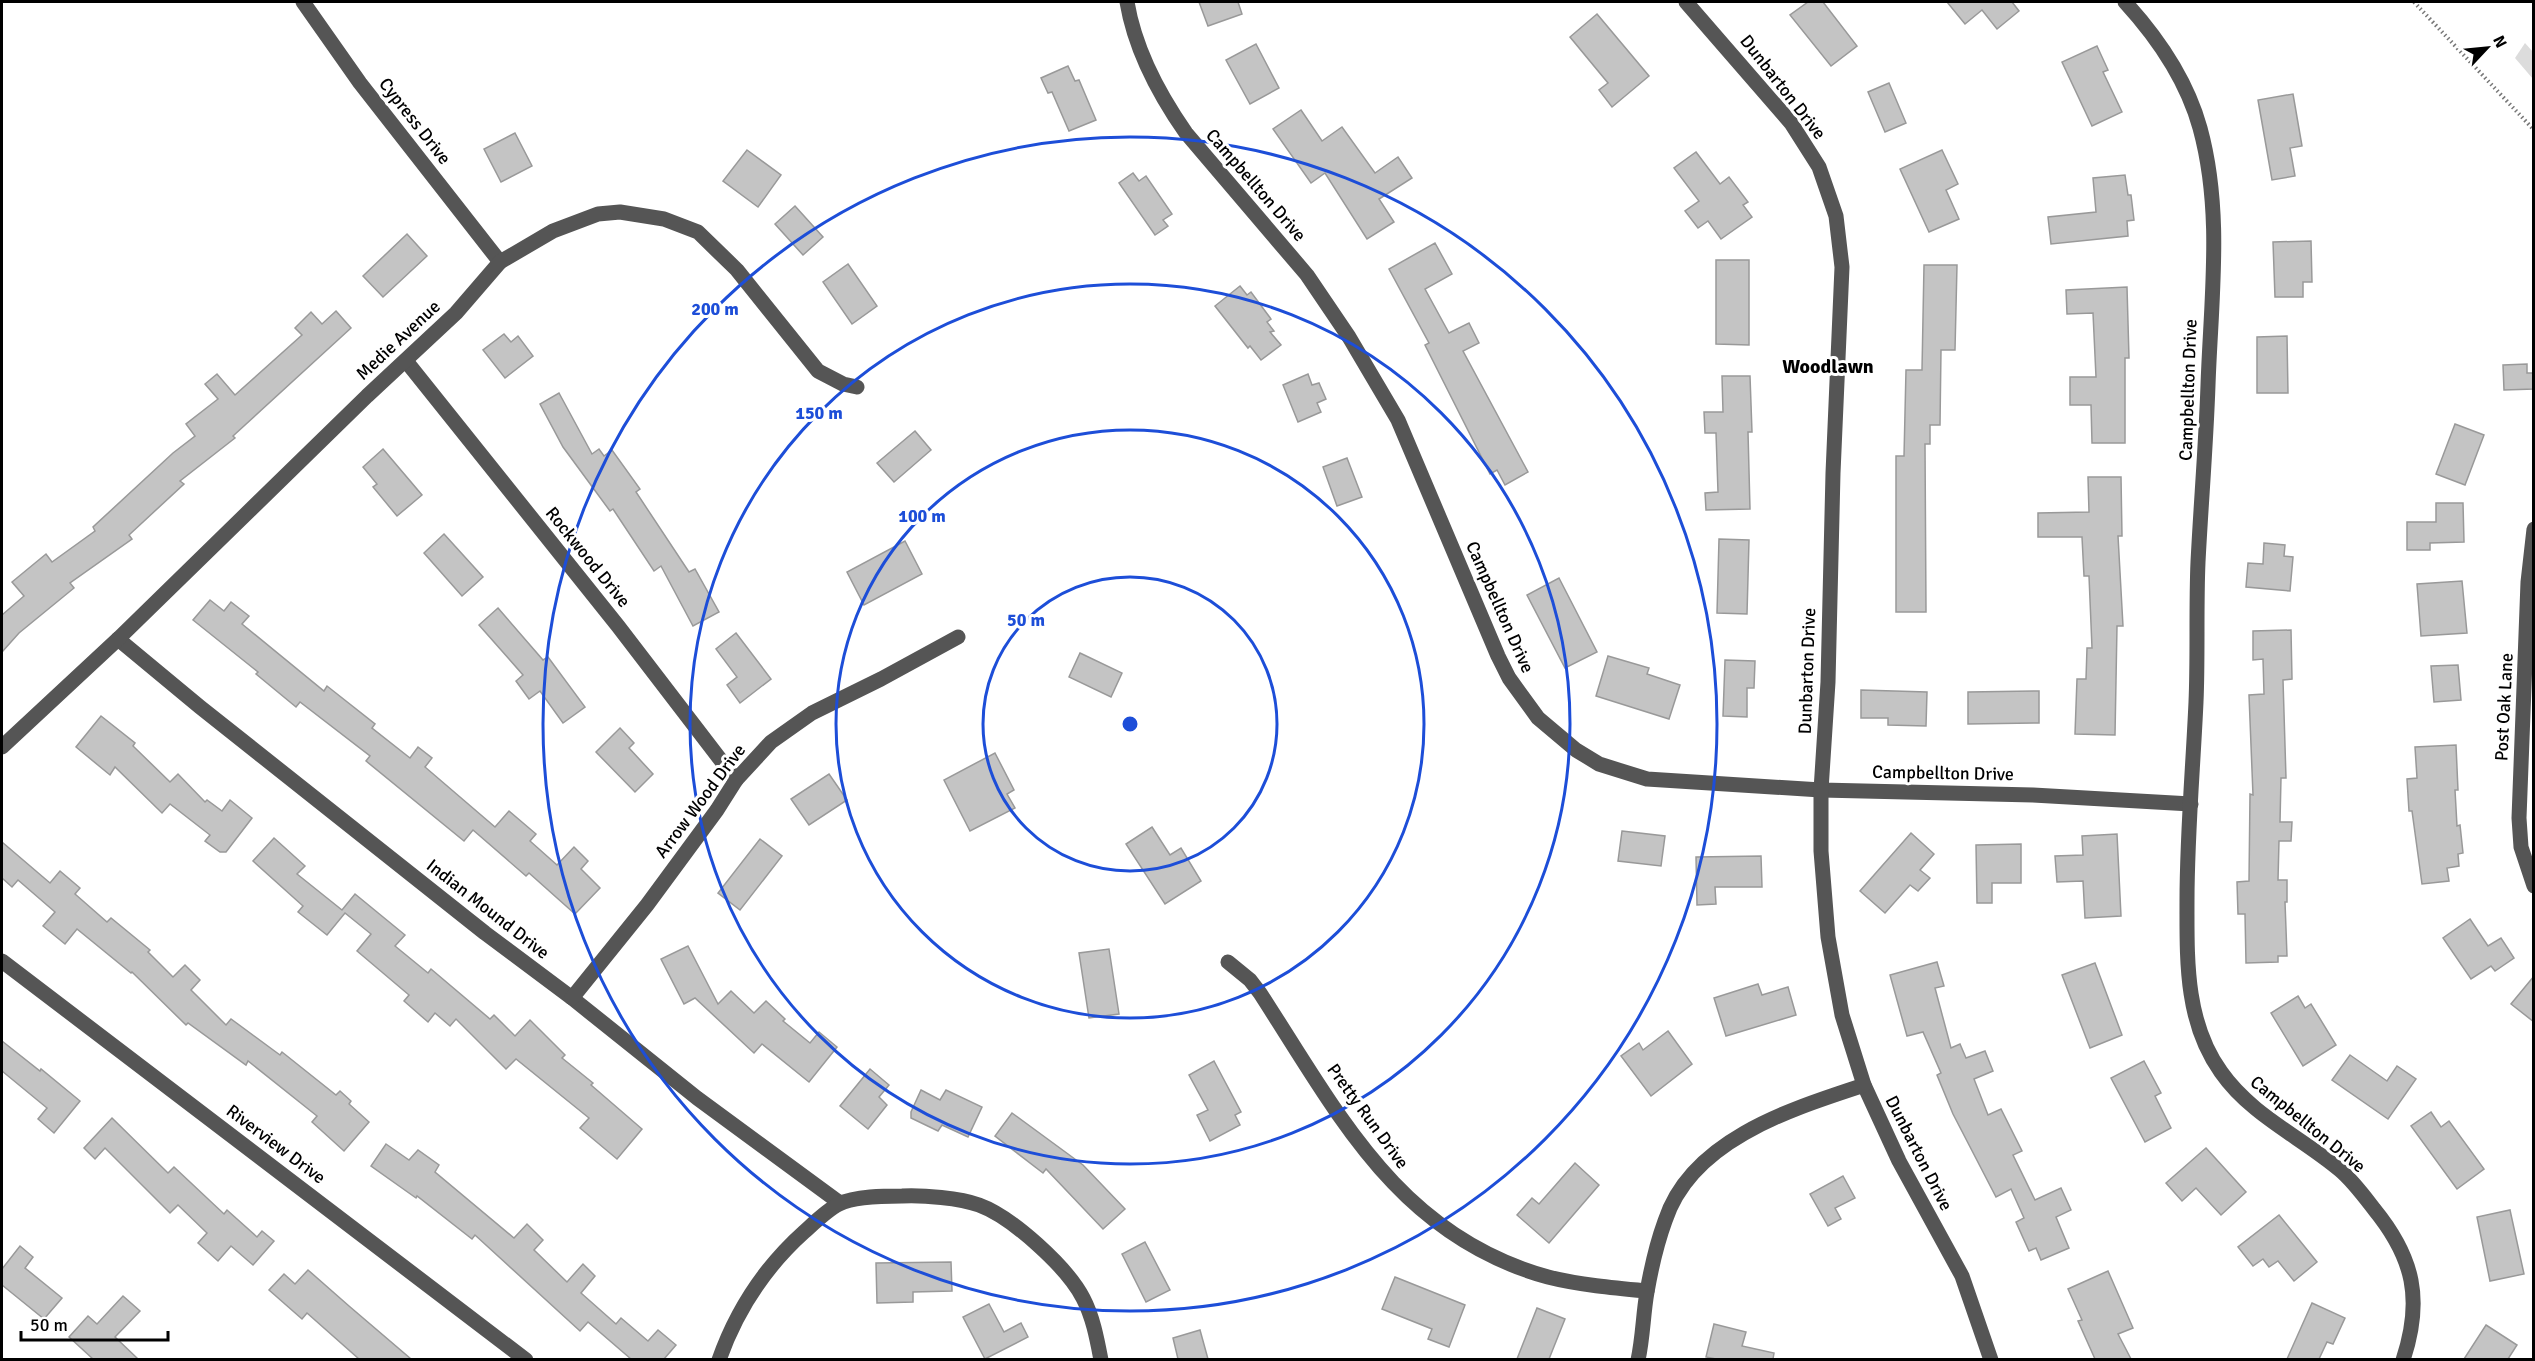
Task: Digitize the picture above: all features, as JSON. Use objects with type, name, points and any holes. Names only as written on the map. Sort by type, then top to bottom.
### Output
[{"type":"street","name":"Cypress Drive","points":[[303,2],[360,83],[500,262]]},
{"type":"street","name":"Campbellton Drive","points":[[1126,2],[1140,51],[1168,107],[1185,133],[1307,274],[1349,337],[1398,420],[1498,656],[1522,699],[1556,736],[1599,764],[1647,779],[1821,790],[2022,794],[2191,804]]},
{"type":"street","name":"Dunbarton Drive","points":[[1686,2],[1748,72],[1806,145],[1829,191],[1841,241],[1828,682],[1821,790],[1821,851],[1828,937],[1842,1015],[1864,1086],[1899,1161],[1962,1276],[1991,1359]]},
{"type":"street","name":"Campbellton Drive","points":[[2125,2],[2149,30],[2167,57],[2187,95],[2200,130],[2213,198],[2214,268],[2198,564],[2196,696],[2187,900],[2190,996],[2211,1057],[2234,1088],[2287,1132],[2340,1170],[2380,1216],[2396,1242],[2410,1270],[2415,1299],[2414,1320],[2403,1359]]},
{"type":"street","name":"Medie Avenue","points":[[2,747],[118,639],[217,541],[456,313],[500,262],[553,231],[598,214],[620,212],[685,226],[698,232],[737,270],[818,372],[843,384],[857,387]]},
{"type":"street","name":"Rockwood Drive","points":[[406,360],[618,626],[736,780]]},
{"type":"street","name":"Post Oak Lane","points":[[2534,529],[2529,582],[2519,818],[2521,847],[2534,886]]},
{"type":"street","name":"Arrow Wood Drive","points":[[572,998],[647,905],[752,760],[790,726],[958,637]]},
{"type":"street","name":"Indian Mound Drive","points":[[118,639],[200,707],[485,933],[572,998],[698,1098],[840,1203]]},
{"type":"street","name":"Riverview Drive","points":[[2,961],[526,1359]]},
{"type":"street","name":"Pretty Run Drive","points":[[1228,962],[1250,980],[1260,993],[1366,1152],[1388,1179],[1439,1226],[1487,1254],[1547,1276],[1578,1284],[1647,1291]]},
{"type":"street","points":[[1638,1359],[1647,1291],[1665,1220],[1684,1184],[1704,1161],[1728,1142],[1807,1104],[1864,1086]]},
{"type":"street","points":[[719,1359],[727,1336],[752,1288],[791,1244],[840,1203],[879,1196],[910,1195],[978,1204],[1004,1218],[1036,1243],[1083,1297],[1096,1334],[1101,1359]]},
{"type":"path","points":[[2414,2],[2534,130]]},
{"type":"shaded area","points":[[2525,43],[2533,52],[2533,79],[2515,58]]},
{"type":"building","points":[[1199,2],[1238,2],[1242,14],[1208,26]]},
{"type":"building","points":[[1808,2],[1823,2],[1857,46],[1831,66],[1790,15]]},
{"type":"building","points":[[1947,2],[2012,2],[2019,11],[1997,29],[1982,10],[1965,24]]},
{"type":"building","points":[[1597,14],[1649,76],[1612,107],[1599,90],[1608,83],[1570,37]]},
{"type":"building","points":[[1256,44],[1279,88],[1250,104],[1226,60]]},
{"type":"building","points":[[2097,46],[2108,70],[2103,72],[2122,112],[2092,126],[2062,62]]},
{"type":"building","points":[[1068,66],[1075,81],[1079,80],[1096,120],[1069,131],[1052,92],[1048,93],[1041,78]]},
{"type":"building","points":[[1889,83],[1906,123],[1885,132],[1868,92]]},
{"type":"building","points":[[2293,94],[2302,146],[2290,148],[2295,176],[2272,180],[2258,100]]},
{"type":"building","points":[[1301,110],[1322,141],[1342,127],[1375,173],[1398,157],[1412,178],[1379,199],[1394,222],[1367,239],[1325,173],[1311,183],[1273,129]]},
{"type":"building","points":[[515,133],[532,166],[501,182],[484,149]]},
{"type":"building","points":[[747,150],[781,175],[758,207],[723,181]]},
{"type":"building","points":[[1942,150],[1958,184],[1946,190],[1959,219],[1929,232],[1900,169]]},
{"type":"building","points":[[1696,152],[1720,184],[1729,177],[1748,202],[1743,205],[1752,217],[1721,239],[1708,221],[1698,228],[1685,211],[1699,201],[1674,168]]},
{"type":"building","points":[[1133,173],[1139,181],[1146,176],[1172,214],[1163,220],[1168,226],[1155,235],[1119,183]]},
{"type":"building","points":[[2125,175],[2128,195],[2131,195],[2134,220],[2127,221],[2128,236],[2051,244],[2048,217],[2096,212],[2093,178]]},
{"type":"building","points":[[795,206],[823,237],[803,255],[775,224]]},
{"type":"building","points":[[407,234],[427,256],[383,297],[363,276]]},
{"type":"building","points":[[2311,241],[2312,282],[2303,282],[2303,297],[2275,297],[2273,242]]},
{"type":"building","points":[[1435,243],[1452,274],[1425,289],[1449,333],[1469,323],[1479,343],[1463,351],[1528,472],[1505,485],[1497,470],[1490,474],[1425,345],[1429,343],[1389,269]]},
{"type":"building","points":[[1716,260],[1749,260],[1749,345],[1716,344]]},
{"type":"building","points":[[848,264],[877,306],[852,324],[823,282]]},
{"type":"building","points":[[1924,265],[1957,265],[1955,350],[1941,350],[1940,425],[1930,425],[1930,444],[1925,444],[1926,612],[1896,612],[1896,456],[1904,456],[1906,370],[1922,370]]},
{"type":"building","points":[[1240,286],[1247,295],[1251,292],[1271,319],[1267,322],[1274,331],[1270,332],[1281,345],[1261,360],[1250,346],[1248,348],[1215,306]]},
{"type":"building","points":[[2127,287],[2129,358],[2125,358],[2125,443],[2092,443],[2091,405],[2070,405],[2070,377],[2096,377],[2093,313],[2067,314],[2066,290]]},
{"type":"building","points":[[336,311],[351,328],[233,436],[235,438],[180,481],[184,484],[129,535],[132,539],[70,583],[74,588],[19,633],[2,652],[2,615],[24,596],[12,582],[46,554],[52,562],[95,531],[93,527],[173,453],[195,436],[186,424],[218,399],[205,384],[217,374],[235,395],[302,335],[295,328],[311,312],[322,324]]},
{"type":"building","points":[[504,334],[511,342],[518,336],[533,356],[505,378],[483,350]]},
{"type":"building","points":[[2287,336],[2288,393],[2257,393],[2257,337]]},
{"type":"building","points":[[2527,364],[2527,373],[2534,373],[2534,389],[2504,390],[2503,365]]},
{"type":"building","points":[[1308,374],[1312,385],[1319,383],[1326,399],[1317,403],[1321,412],[1298,422],[1283,385]]},
{"type":"building","points":[[1722,376],[1750,376],[1752,432],[1748,432],[1750,509],[1706,510],[1705,493],[1718,492],[1716,433],[1705,433],[1704,412],[1723,412]]},
{"type":"building","points":[[559,393],[592,454],[599,449],[604,456],[612,450],[640,489],[636,492],[689,572],[695,569],[719,612],[693,626],[661,566],[654,571],[613,509],[610,511],[563,447],[540,404]]},
{"type":"building","points":[[2455,424],[2484,435],[2465,485],[2436,474]]},
{"type":"building","points":[[915,431],[931,450],[894,482],[877,463]]},
{"type":"building","points":[[383,449],[422,495],[397,516],[373,487],[377,484],[363,467]]},
{"type":"building","points":[[1347,458],[1362,497],[1337,506],[1323,467]]},
{"type":"building","points":[[2088,477],[2121,477],[2122,536],[2118,536],[2123,626],[2117,626],[2115,735],[2075,734],[2077,679],[2086,679],[2087,648],[2092,648],[2089,576],[2084,576],[2082,537],[2038,537],[2038,513],[2089,512]]},
{"type":"building","points":[[2436,503],[2463,503],[2464,542],[2430,543],[2430,550],[2407,550],[2407,522],[2436,522]]},
{"type":"building","points":[[444,534],[483,577],[462,596],[424,553]]},
{"type":"building","points":[[1719,539],[1749,540],[1747,614],[1717,613]]},
{"type":"building","points":[[905,541],[922,574],[864,605],[847,572]]},
{"type":"building","points":[[2264,543],[2285,545],[2284,556],[2293,557],[2290,591],[2246,587],[2248,563],[2263,564]]},
{"type":"building","points":[[1559,578],[1597,652],[1565,668],[1527,595]]},
{"type":"building","points":[[2462,581],[2467,633],[2421,636],[2417,584]]},
{"type":"building","points":[[210,600],[224,611],[231,602],[249,616],[242,624],[324,691],[327,686],[375,724],[372,728],[410,758],[418,747],[432,758],[425,767],[495,827],[509,811],[536,834],[530,841],[557,865],[574,847],[588,861],[581,869],[600,888],[575,914],[529,873],[526,876],[473,830],[464,841],[366,761],[370,756],[300,702],[296,707],[256,674],[258,672],[193,620]]},
{"type":"building","points":[[498,608],[543,660],[548,657],[585,707],[563,723],[540,691],[529,699],[516,681],[523,675],[479,625]]},
{"type":"building","points":[[2291,630],[2292,679],[2283,680],[2286,778],[2281,778],[2280,822],[2292,822],[2291,841],[2279,841],[2278,880],[2287,880],[2287,902],[2285,902],[2287,956],[2278,956],[2278,962],[2246,963],[2245,914],[2238,914],[2237,882],[2249,881],[2250,794],[2253,795],[2249,695],[2264,694],[2263,659],[2253,660],[2253,631]]},
{"type":"building","points":[[736,633],[771,679],[740,703],[727,685],[737,677],[716,649]]},
{"type":"building","points":[[1080,653],[1122,673],[1111,697],[1069,677]]},
{"type":"building","points":[[1608,656],[1649,668],[1647,674],[1680,685],[1669,719],[1596,696]]},
{"type":"building","points":[[1725,660],[1755,661],[1754,688],[1747,688],[1747,717],[1723,716]]},
{"type":"building","points":[[2458,665],[2461,700],[2434,702],[2431,666]]},
{"type":"building","points":[[1861,690],[1927,692],[1926,726],[1888,725],[1888,718],[1861,718]]},
{"type":"building","points":[[2039,691],[2039,723],[1968,724],[1968,692]]},
{"type":"building","points":[[101,716],[135,743],[133,746],[170,782],[178,774],[205,802],[207,800],[222,811],[230,800],[252,818],[226,852],[220,852],[205,841],[210,835],[170,804],[162,813],[115,767],[110,775],[76,747]]},
{"type":"building","points":[[620,728],[634,743],[629,748],[653,774],[635,792],[596,752]]},
{"type":"building","points":[[2456,745],[2457,826],[2460,825],[2463,853],[2458,854],[2459,866],[2447,868],[2449,881],[2422,884],[2412,811],[2409,811],[2407,779],[2417,778],[2415,747]]},
{"type":"building","points":[[995,753],[1014,790],[1007,794],[1015,808],[970,831],[944,780]]},
{"type":"building","points":[[829,774],[847,800],[809,825],[791,799]]},
{"type":"building","points":[[1152,827],[1170,855],[1181,848],[1201,881],[1165,904],[1126,844]]},
{"type":"building","points":[[1622,831],[1665,836],[1661,866],[1618,861]]},
{"type":"building","points":[[1911,833],[1934,854],[1920,870],[1930,878],[1918,891],[1910,885],[1885,913],[1860,891]]},
{"type":"building","points":[[2117,834],[2121,916],[2085,918],[2083,881],[2057,882],[2055,856],[2083,855],[2082,836]]},
{"type":"building","points":[[274,838],[305,866],[297,874],[342,910],[355,894],[405,935],[395,946],[428,973],[431,969],[490,1019],[494,1015],[515,1036],[530,1020],[565,1055],[562,1058],[593,1083],[591,1085],[642,1129],[617,1159],[580,1128],[589,1118],[516,1059],[506,1069],[456,1019],[450,1026],[435,1013],[428,1022],[404,1001],[409,995],[357,951],[371,934],[345,913],[327,935],[298,912],[303,906],[253,861]]},
{"type":"building","points":[[760,839],[782,856],[740,910],[718,893]]},
{"type":"building","points":[[2,842],[50,883],[60,871],[80,888],[75,894],[107,922],[111,918],[150,950],[148,952],[173,977],[185,965],[200,980],[191,990],[226,1025],[231,1019],[280,1055],[282,1052],[336,1095],[340,1091],[351,1101],[349,1104],[369,1122],[344,1151],[312,1122],[317,1116],[248,1061],[246,1065],[188,1023],[186,1025],[132,972],[77,929],[65,944],[43,926],[55,912],[18,880],[12,887],[2,878]]},
{"type":"building","points":[[2021,844],[2021,883],[1992,883],[1992,903],[1977,903],[1976,845]]},
{"type":"building","points":[[1761,856],[1762,887],[1715,887],[1716,904],[1697,905],[1696,857]]},
{"type":"building","points":[[2470,919],[2488,946],[2501,938],[2514,958],[2495,971],[2491,966],[2471,979],[2443,938]]},
{"type":"building","points":[[688,946],[718,1004],[731,991],[754,1013],[766,1001],[785,1019],[783,1021],[810,1043],[819,1032],[837,1047],[809,1082],[762,1044],[754,1053],[695,998],[684,1004],[661,959]]},
{"type":"building","points":[[1109,949],[1119,1014],[1089,1018],[1079,953]]},
{"type":"building","points":[[1937,962],[1944,986],[1935,988],[1951,1048],[1960,1044],[1966,1058],[1985,1051],[1993,1071],[1974,1079],[1988,1115],[2001,1109],[2022,1151],[2013,1155],[2035,1200],[2061,1188],[2071,1210],[2056,1217],[2069,1248],[2041,1260],[2036,1248],[2029,1251],[2016,1222],[2024,1218],[2011,1189],[1996,1197],[1953,1114],[1937,1075],[1941,1073],[1923,1032],[1907,1036],[1890,975]]},
{"type":"building","points":[[2095,963],[2122,1035],[2090,1048],[2062,975]]},
{"type":"building","points":[[2534,976],[2534,1022],[2511,1004]]},
{"type":"building","points":[[1758,984],[1762,995],[1788,987],[1796,1015],[1726,1036],[1714,998]]},
{"type":"building","points":[[2298,996],[2305,1008],[2311,1004],[2336,1045],[2303,1066],[2271,1013]]},
{"type":"building","points":[[1668,1031],[1692,1064],[1651,1096],[1621,1056],[1639,1043],[1643,1050]]},
{"type":"building","points":[[2,1041],[80,1101],[54,1133],[38,1119],[47,1108],[2,1071]]},
{"type":"building","points":[[2350,1055],[2387,1081],[2397,1066],[2416,1079],[2388,1119],[2332,1080]]},
{"type":"building","points":[[1214,1061],[1241,1112],[1235,1115],[1240,1125],[1210,1141],[1197,1115],[1208,1110],[1189,1075]]},
{"type":"building","points":[[2144,1061],[2161,1093],[2155,1096],[2171,1128],[2145,1142],[2111,1078]]},
{"type":"building","points":[[870,1069],[889,1085],[879,1097],[887,1105],[868,1129],[840,1106]]},
{"type":"building","points":[[921,1090],[940,1100],[946,1090],[982,1107],[968,1137],[942,1125],[938,1131],[911,1118],[911,1112]]},
{"type":"building","points":[[2431,1112],[2441,1127],[2449,1121],[2484,1169],[2457,1189],[2411,1126]]},
{"type":"building","points":[[1012,1113],[1083,1165],[1125,1209],[1103,1229],[1046,1169],[1043,1173],[995,1136]]},
{"type":"building","points":[[112,1118],[168,1173],[174,1167],[224,1214],[227,1210],[257,1237],[262,1231],[274,1241],[253,1265],[231,1246],[218,1261],[198,1243],[207,1233],[178,1205],[170,1213],[105,1148],[95,1159],[84,1148]]},
{"type":"building","points":[[386,1144],[409,1160],[418,1150],[439,1165],[435,1172],[514,1238],[527,1224],[543,1240],[534,1250],[567,1282],[583,1264],[595,1276],[581,1293],[616,1324],[621,1318],[648,1341],[658,1330],[676,1345],[664,1359],[631,1359],[588,1322],[580,1331],[475,1235],[472,1239],[417,1196],[416,1198],[371,1166]]},
{"type":"building","points":[[2206,1148],[2246,1192],[2221,1215],[2196,1188],[2182,1201],[2166,1183]]},
{"type":"building","points":[[1575,1163],[1599,1185],[1549,1243],[1517,1215],[1532,1198],[1539,1204]]},
{"type":"building","points":[[1843,1176],[1855,1198],[1835,1208],[1841,1219],[1828,1226],[1810,1194]]},
{"type":"building","points":[[2510,1210],[2524,1274],[2490,1281],[2477,1217]]},
{"type":"building","points":[[2279,1215],[2317,1262],[2294,1281],[2278,1261],[2269,1267],[2263,1259],[2253,1266],[2238,1247]]},
{"type":"building","points":[[1145,1242],[1170,1290],[1146,1302],[1122,1254]]},
{"type":"building","points":[[20,1246],[33,1257],[25,1268],[62,1298],[44,1319],[2,1285],[2,1269]]},
{"type":"building","points":[[951,1262],[952,1291],[913,1292],[913,1302],[877,1303],[876,1263]]},
{"type":"building","points":[[308,1270],[411,1359],[359,1359],[307,1313],[302,1319],[269,1290],[284,1274],[295,1284]]},
{"type":"building","points":[[2108,1271],[2133,1328],[2118,1334],[2131,1359],[2095,1359],[2078,1321],[2082,1320],[2068,1289]]},
{"type":"building","points":[[1395,1277],[1465,1305],[1449,1347],[1428,1339],[1432,1329],[1382,1309]]},
{"type":"building","points":[[123,1296],[140,1311],[115,1337],[138,1359],[93,1359],[69,1337],[88,1316],[97,1324]]},
{"type":"building","points":[[2312,1303],[2345,1318],[2333,1344],[2327,1342],[2319,1359],[2287,1359]]},
{"type":"building","points":[[989,1304],[1004,1332],[1021,1323],[1028,1337],[985,1359],[963,1317]]},
{"type":"building","points":[[1537,1308],[1565,1319],[1549,1359],[1517,1359]]},
{"type":"building","points":[[1714,1324],[1746,1332],[1742,1346],[1774,1353],[1773,1359],[1706,1357]]},
{"type":"building","points":[[2486,1325],[2517,1345],[2508,1359],[2464,1359]]},
{"type":"building","points":[[1200,1330],[1208,1359],[1178,1359],[1173,1338]]},
{"type":"district","name":"Woodlawn","points":[[1828,366]]}]
